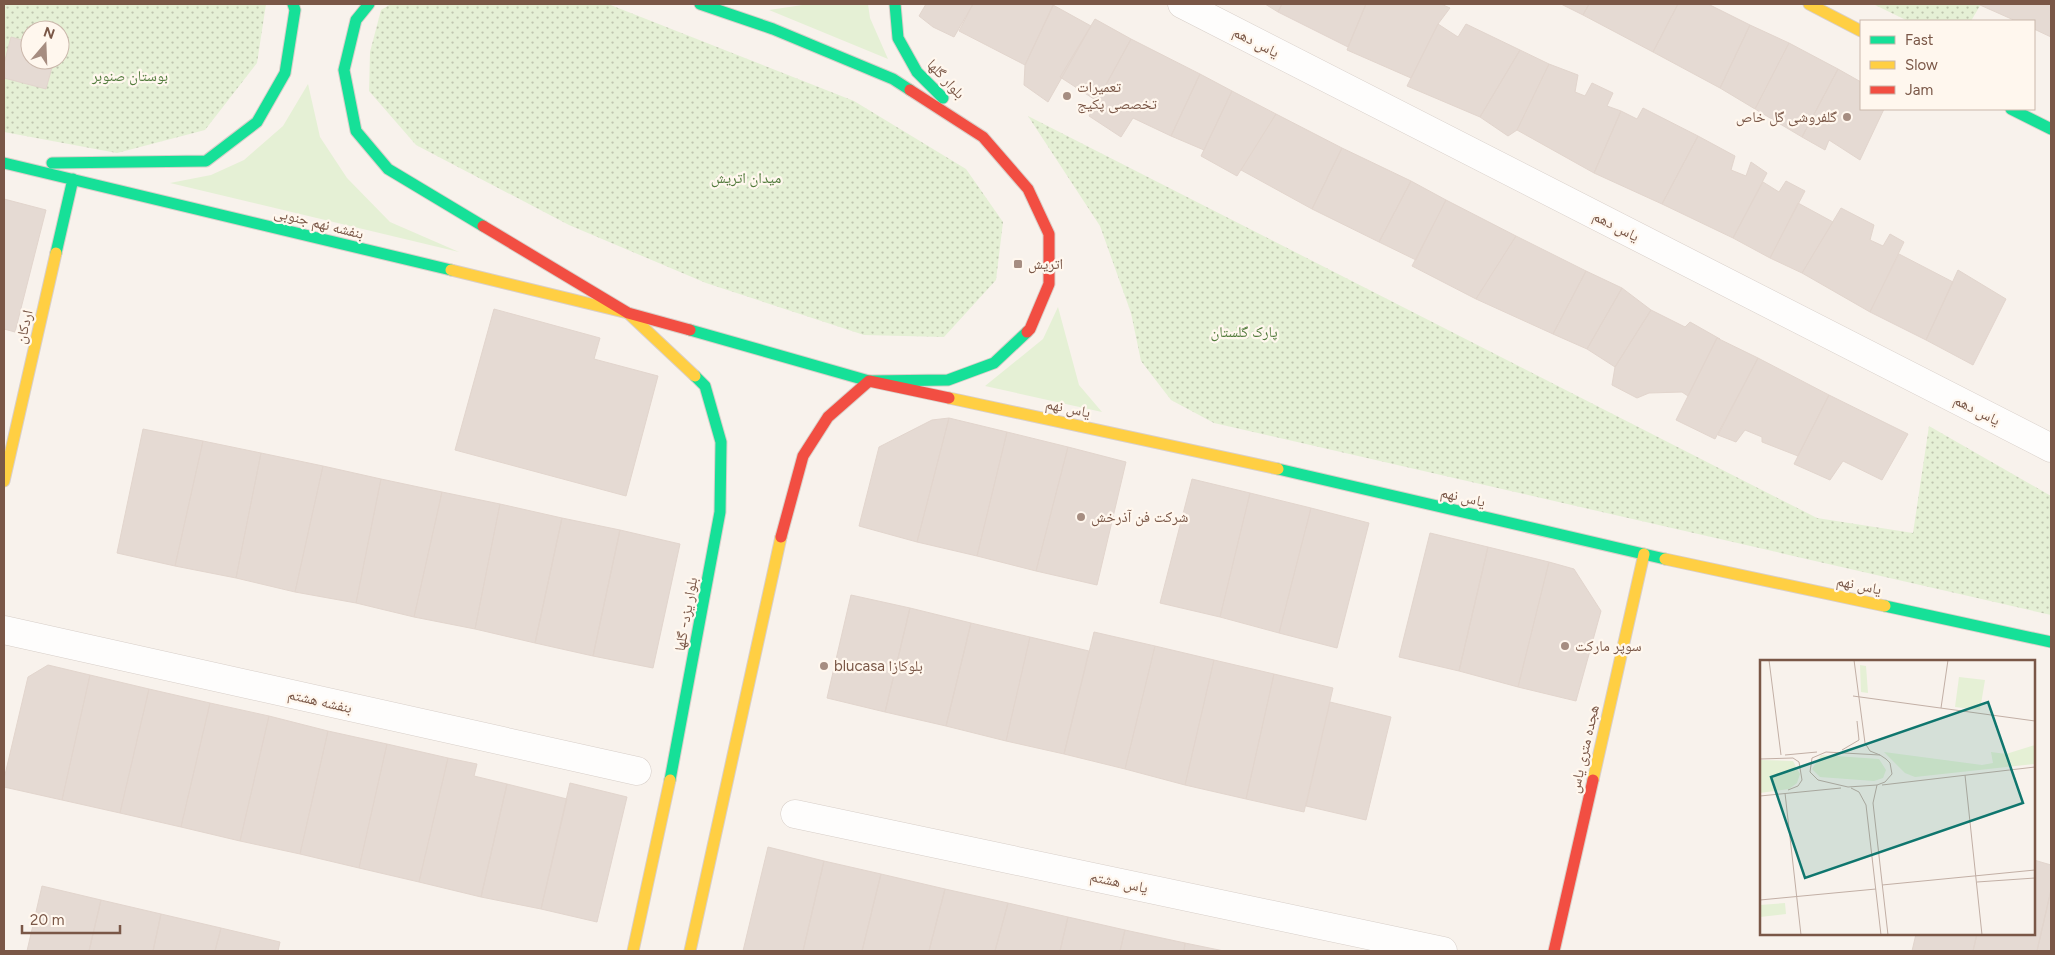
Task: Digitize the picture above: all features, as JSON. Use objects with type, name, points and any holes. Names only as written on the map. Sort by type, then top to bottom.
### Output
[{"type":"main road","points":[[6,164],[206,161],[257,122],[285,73],[294,10],[293,4]]},
{"type":"main road","points":[[369,4],[356,20],[344,70],[356,131],[388,169],[628,313],[869,381],[948,380],[994,363],[1030,329],[1049,284],[1049,234],[1028,189],[983,138],[893,79],[773,29],[700,4]]},
{"type":"main road","name":"بلوار گلها","points":[[895,4],[898,38],[918,72],[983,138]]},
{"type":"main road","points":[[1809,4],[1860,30]]},
{"type":"main road","points":[[2013,110],[2051,129]]},
{"type":"main road","name":"بنفشه نهم جنوبی","points":[[6,164],[628,313]]},
{"type":"main road","name":"اردکان","points":[[4,481],[73,179]]},
{"type":"main road","name":"بلوار یزد- گلها","points":[[628,313],[705,386],[721,442],[720,512],[669,785],[633,951]]},
{"type":"main road","points":[[690,951],[784,522],[803,456],[828,417],[869,381]]},
{"type":"main road","name":"یاس نهم","points":[[869,381],[1228,458],[1644,554],[2051,642]]},
{"type":"main road","name":"هجده متری یاس","points":[[1554,951],[1644,554]]},
{"type":"street","name":"یاس دهم","points":[[1182,4],[2051,448]]},
{"type":"street","name":"بنفشه هشتم","points":[[4,630],[637,771]]},
{"type":"street","name":"یاس هشتم","points":[[795,814],[1443,951]]},
{"type":"green space","name":"بوستان صنوبر","points":[[4,4],[266,4],[257,63],[205,130],[117,153],[4,132]]},
{"type":"green space","name":"میدان اتریش","points":[[391,4],[608,4],[854,101],[966,169],[1003,222],[996,280],[944,337],[864,335],[706,283],[569,225],[416,145],[369,91],[370,52],[381,10]]},
{"type":"green space","points":[[809,4],[868,4],[870,18],[888,59],[769,10]]},
{"type":"green space","points":[[1873,4],[1981,4],[1972,20],[1906,20]]},
{"type":"green space","points":[[308,84],[320,137],[347,178],[390,222],[459,252],[170,183],[211,175],[244,160],[283,126]]},
{"type":"green space","name":"پارک گلستان","points":[[1028,116],[1817,518],[1913,533],[1929,426],[2051,496],[2051,615],[1214,423],[1171,400],[1141,361],[1131,313],[1100,226]]},
{"type":"green space","points":[[1058,307],[1079,385],[1102,412],[985,386],[1043,339]]},
{"type":"building","points":[[926,4],[973,4],[954,37],[933,27],[919,16]]},
{"type":"building","points":[[973,4],[1054,4],[1025,65],[959,31]]},
{"type":"building","points":[[1265,4],[1282,4],[1278,12]]},
{"type":"building","points":[[1282,4],[1366,4],[1348,47],[1278,12]]},
{"type":"building","points":[[1366,4],[1441,4],[1450,8],[1438,24],[1411,78],[1347,50]]},
{"type":"building","points":[[1561,4],[1589,4],[1583,15]]},
{"type":"building","points":[[1589,4],[1678,4],[1653,52],[1583,15]]},
{"type":"building","points":[[1678,4],[1708,4],[1750,25],[1720,88],[1653,52]]},
{"type":"building","points":[[2051,4],[2051,37],[2035,29],[2035,20],[2014,20],[1980,5]]},
{"type":"building","points":[[1053,5],[1091,26],[1048,102],[1024,85],[1025,65]]},
{"type":"building","points":[[1095,19],[1131,39],[1097,101],[1060,77]]},
{"type":"building","points":[[1438,24],[1458,37],[1466,24],[1520,50],[1480,117],[1407,86]]},
{"type":"building","points":[[1750,25],[1789,43],[1755,109],[1720,88]]},
{"type":"building","points":[[11,37],[20,39],[20,70],[51,70],[46,89],[4,78],[4,64]]},
{"type":"building","points":[[1131,39],[1200,74],[1171,136],[1133,118],[1121,137],[1089,116]]},
{"type":"building","points":[[1789,43],[1838,69],[1802,137],[1755,109]]},
{"type":"building","points":[[1520,50],[1549,64],[1517,130],[1508,136],[1480,117]]},
{"type":"building","points":[[1549,64],[1578,75],[1575,92],[1585,96],[1592,83],[1613,93],[1607,106],[1621,111],[1594,173],[1517,130]]},
{"type":"building","points":[[1838,69],[1860,81],[1860,110],[1884,110],[1860,160],[1829,140],[1825,150],[1802,137]]},
{"type":"building","points":[[1200,74],[1232,91],[1204,150],[1171,136]]},
{"type":"building","points":[[1232,91],[1276,114],[1237,176],[1201,156]]},
{"type":"building","points":[[1643,108],[1698,136],[1662,204],[1594,173],[1621,111],[1637,119]]},
{"type":"building","points":[[1276,114],[1342,148],[1312,209],[1241,170]]},
{"type":"building","points":[[1698,136],[1735,156],[1731,170],[1746,176],[1751,162],[1767,173],[1733,238],[1662,204]]},
{"type":"building","points":[[1342,148],[1411,181],[1379,242],[1312,209]]},
{"type":"building","points":[[1411,181],[1446,200],[1416,260],[1379,242]]},
{"type":"building","points":[[1786,181],[1805,191],[1770,258],[1733,238],[1763,182],[1779,192]]},
{"type":"building","points":[[4,199],[46,210],[15,332],[4,329]]},
{"type":"building","points":[[1446,200],[1516,236],[1476,299],[1412,266]]},
{"type":"building","points":[[1798,203],[1833,222],[1802,273],[1770,258]]},
{"type":"building","points":[[1841,208],[1874,225],[1870,240],[1883,246],[1890,234],[1904,242],[1870,312],[1802,273]]},
{"type":"building","points":[[1516,236],[1586,271],[1553,334],[1476,299]]},
{"type":"building","points":[[1899,254],[1953,282],[1926,340],[1870,312]]},
{"type":"building","points":[[1958,270],[2006,299],[1973,365],[1926,340]]},
{"type":"building","points":[[1586,271],[1622,288],[1587,349],[1553,334]]},
{"type":"building","points":[[1622,288],[1651,310],[1615,367],[1587,349]]},
{"type":"building","points":[[494,309],[600,338],[594,359],[658,376],[626,496],[455,450]]},
{"type":"building","points":[[1651,310],[1685,327],[1690,322],[1720,339],[1717,338],[1688,396],[1682,392],[1649,393],[1637,398],[1612,385],[1615,367]]},
{"type":"building","points":[[1717,338],[1758,358],[1715,439],[1676,420]]},
{"type":"building","points":[[1758,358],[1829,395],[1798,456],[1762,442],[1762,437],[1745,430],[1736,442],[1718,435]]},
{"type":"building","points":[[1829,395],[1908,434],[1882,480],[1843,461],[1830,480],[1794,464]]},
{"type":"building","points":[[949,418],[917,542],[859,526],[879,447],[932,420]]},
{"type":"building","points":[[949,418],[1007,432],[977,556],[917,542]]},
{"type":"building","points":[[143,429],[203,441],[175,566],[117,553]]},
{"type":"building","points":[[1007,432],[1068,447],[1036,571],[977,556]]},
{"type":"building","points":[[203,441],[261,453],[236,578],[175,566]]},
{"type":"building","name":"شرکت فن آذرخش","points":[[1068,447],[1126,462],[1097,585],[1036,571]]},
{"type":"building","points":[[261,453],[323,466],[295,592],[236,578]]},
{"type":"building","points":[[323,466],[381,479],[356,603],[295,592]]},
{"type":"building","points":[[381,479],[442,492],[414,617],[356,603]]},
{"type":"building","points":[[1192,479],[1250,493],[1220,617],[1160,603]]},
{"type":"building","points":[[442,492],[500,504],[475,629],[414,617]]},
{"type":"building","points":[[1250,493],[1311,508],[1279,633],[1220,617]]},
{"type":"building","points":[[500,504],[562,518],[535,643],[475,629]]},
{"type":"building","points":[[1311,508],[1369,523],[1337,648],[1279,633]]},
{"type":"building","points":[[562,518],[620,530],[593,656],[535,643]]},
{"type":"building","points":[[620,530],[680,544],[653,668],[593,656]]},
{"type":"building","points":[[1430,533],[1488,547],[1459,671],[1399,657]]},
{"type":"building","points":[[1488,547],[1549,562],[1518,687],[1459,671]]},
{"type":"building","points":[[1549,562],[1574,569],[1601,611],[1576,701],[1518,687]]},
{"type":"building","points":[[851,595],[910,608],[885,712],[827,698]]},
{"type":"building","points":[[910,608],[971,623],[946,726],[885,712]]},
{"type":"building","points":[[971,623],[1030,637],[1006,741],[946,726]]},
{"type":"building","points":[[1094,632],[1155,646],[1125,769],[1064,754]]},
{"type":"building","points":[[1030,637],[1089,651],[1064,754],[1006,741]]},
{"type":"building","points":[[1155,646],[1214,660],[1185,785],[1125,769]]},
{"type":"building","points":[[1214,660],[1274,674],[1246,799],[1185,785]]},
{"type":"building","points":[[48,665],[90,675],[62,800],[4,787],[4,779],[28,677]]},
{"type":"building","points":[[1274,674],[1333,688],[1304,812],[1246,799]]},
{"type":"building","points":[[90,675],[149,689],[120,813],[62,800]]},
{"type":"building","points":[[149,689],[210,703],[181,827],[120,813]]},
{"type":"building","points":[[1330,702],[1391,717],[1366,820],[1306,806]]},
{"type":"building","points":[[210,703],[269,716],[240,841],[181,827]]},
{"type":"building","points":[[269,716],[328,731],[300,854],[240,841]]},
{"type":"building","points":[[328,731],[387,744],[359,868],[300,854]]},
{"type":"building","points":[[387,744],[448,758],[419,882],[359,868]]},
{"type":"building","points":[[448,758],[477,764],[474,776],[507,784],[481,897],[419,882]]},
{"type":"building","points":[[570,783],[627,797],[597,922],[541,909]]},
{"type":"building","points":[[507,784],[567,799],[541,909],[481,897]]},
{"type":"building","points":[[768,847],[824,861],[803,951],[743,951]]},
{"type":"building","points":[[2035,860],[2051,865],[2051,890],[2037,951],[1973,951],[1977,935],[2035,935]]},
{"type":"building","points":[[824,861],[881,874],[862,951],[803,951]]},
{"type":"building","points":[[881,874],[945,889],[929,951],[862,951]]},
{"type":"building","points":[[42,886],[101,900],[89,951],[27,951]]},
{"type":"building","points":[[945,889],[1008,903],[995,951],[929,951]]},
{"type":"building","points":[[2051,890],[2051,951],[2037,951]]},
{"type":"building","points":[[101,900],[161,914],[153,951],[89,951]]},
{"type":"building","points":[[1008,903],[1068,917],[1060,951],[995,951]]},
{"type":"building","points":[[161,914],[221,928],[215,951],[153,951]]},
{"type":"building","points":[[1068,917],[1125,930],[1120,951],[1060,951]]},
{"type":"building","points":[[221,928],[280,942],[278,951],[215,951]]},
{"type":"building","points":[[1125,930],[1185,943],[1184,951],[1120,951]]},
{"type":"building","points":[[1916,935],[1977,935],[1973,951],[1912,951]]},
{"type":"building","points":[[1185,943],[1224,951],[1184,951]]},
{"type":"traffic: fast","points":[[52,163],[206,161],[257,122],[285,73],[295,10],[293,4]]},
{"type":"traffic: fast","points":[[369,4],[356,20],[344,70],[356,131],[388,169],[483,226]]},
{"type":"traffic: fast","points":[[700,4],[773,29],[893,79],[910,90]]},
{"type":"traffic: fast","points":[[895,4],[898,38],[917,72],[943,98]]},
{"type":"traffic: fast","points":[[2013,110],[2051,129]]},
{"type":"traffic: fast","points":[[4,163],[451,270]]},
{"type":"traffic: fast","points":[[56,253],[73,179]]},
{"type":"traffic: fast","points":[[690,330],[869,381],[948,380],[994,363],[1027,332]]},
{"type":"traffic: fast","points":[[670,780],[720,512],[721,442],[705,386],[695,376]]},
{"type":"traffic: fast","points":[[1278,469],[1665,559]]},
{"type":"traffic: fast","points":[[1885,606],[2051,642]]},
{"type":"traffic: slow","points":[[1809,4],[1860,30]]},
{"type":"traffic: slow","points":[[4,481],[56,253]]},
{"type":"traffic: slow","points":[[451,270],[628,313],[695,376]]},
{"type":"traffic: slow","points":[[949,398],[1278,469]]},
{"type":"traffic: slow","points":[[690,951],[781,537]]},
{"type":"traffic: slow","points":[[1593,780],[1644,554]]},
{"type":"traffic: slow","points":[[1665,559],[1885,606]]},
{"type":"traffic: slow","points":[[633,951],[670,780]]},
{"type":"traffic: jam","points":[[910,90],[983,137],[1028,189],[1049,234],[1049,284],[1027,332]]},
{"type":"traffic: jam","points":[[483,226],[628,313],[690,330]]},
{"type":"traffic: jam","points":[[781,537],[803,456],[828,417],[869,381],[949,398]]},
{"type":"traffic: jam","points":[[1554,951],[1593,780]]},
{"type":"place","name":"تعمیرات تخصصی پکیج","points":[[1067,96]]},
{"type":"place","name":"گلفروشی گل خاص","points":[[1847,117]]},
{"type":"place","name":"اتریش","points":[[1018,264]]},
{"type":"place","name":"شرکت فن آذرخش","points":[[1081,517]]},
{"type":"place","name":"سوپر مارکت","points":[[1565,646]]},
{"type":"place","name":"blucasa بلوکازا","points":[[824,666]]}]
